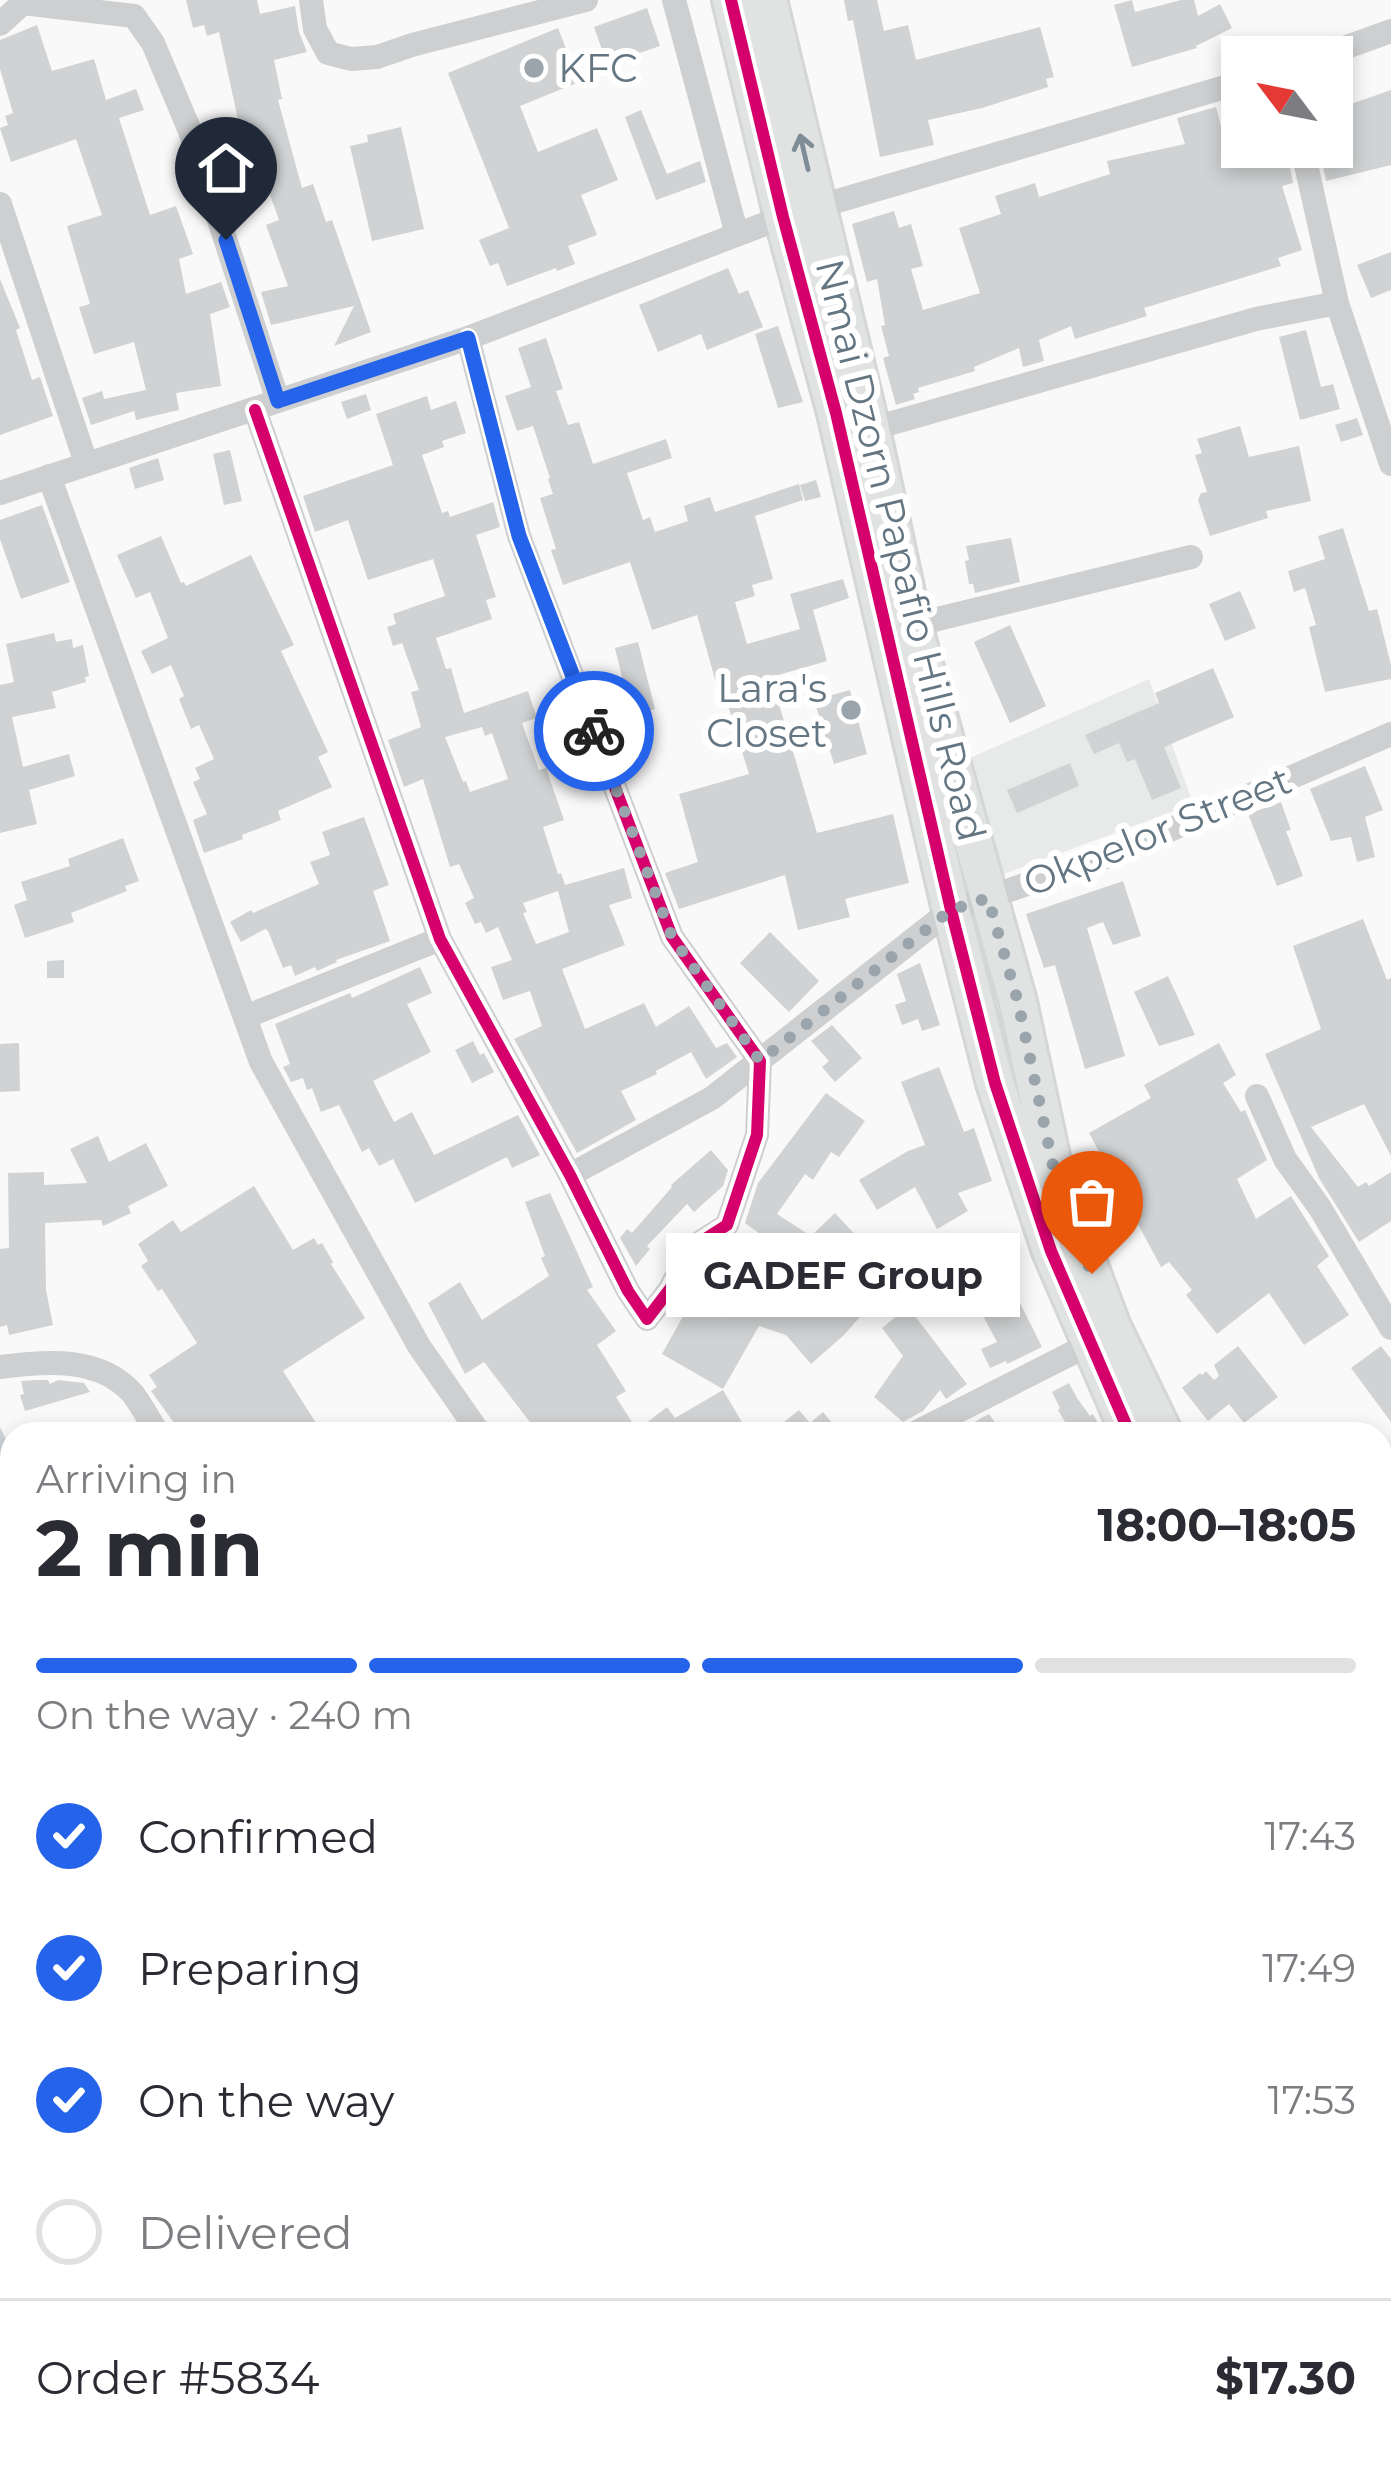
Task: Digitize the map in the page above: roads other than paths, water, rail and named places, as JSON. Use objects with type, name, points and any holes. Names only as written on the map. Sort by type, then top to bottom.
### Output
[{"type":"street","points":[[311,0],[315,29],[328,53],[351,59],[377,58],[586,0]]},
{"type":"street","points":[[674,0],[737,235]]},
{"type":"street","name":"Nmai Dzorn Papafio Hills Road","points":[[731,0],[871,429],[913,625],[1018,1002],[1055,1175],[1112,1327],[1159,1422]]},
{"type":"street","name":"Nmai Dzorn Papafio Hills Road","points":[[769,0],[799,212],[836,413],[951,910],[1014,1145],[1051,1251],[1125,1422]]},
{"type":"street","points":[[0,24],[23,2],[135,8],[190,130],[266,405],[440,939],[647,1319],[692,1248],[727,1225],[757,1135],[760,1061],[672,937],[519,536],[468,338]]},
{"type":"street","points":[[1353,45],[1391,31]]},
{"type":"street","points":[[0,493],[468,338],[799,212],[1221,88]]},
{"type":"street","points":[[1307,168],[1337,303],[1391,464]]},
{"type":"street","points":[[0,204],[86,463]]},
{"type":"street","points":[[871,429],[1256,320],[1337,303]]},
{"type":"street","points":[[49,476],[261,1062],[419,1346],[472,1422]]},
{"type":"street","points":[[913,625],[1191,557]]},
{"type":"street","name":"Okpelor Street","points":[[570,1175],[712,1098],[951,910],[1112,855],[1391,734]]},
{"type":"street","points":[[245,1017],[440,939]]},
{"type":"street","points":[[1257,1096],[1286,1159],[1321,1208],[1391,1328]]},
{"type":"street","points":[[936,1422],[1092,1342]]},
{"type":"street","points":[[0,1367],[65,1361],[105,1372],[131,1392],[150,1422]]},
{"type":"place","name":"KFC","points":[[534,68]]},
{"type":"place","name":"Lara's Closet","points":[[851,710]]},
{"type":"place","name":"GADEF Group","points":[[1092,1274]]}]
